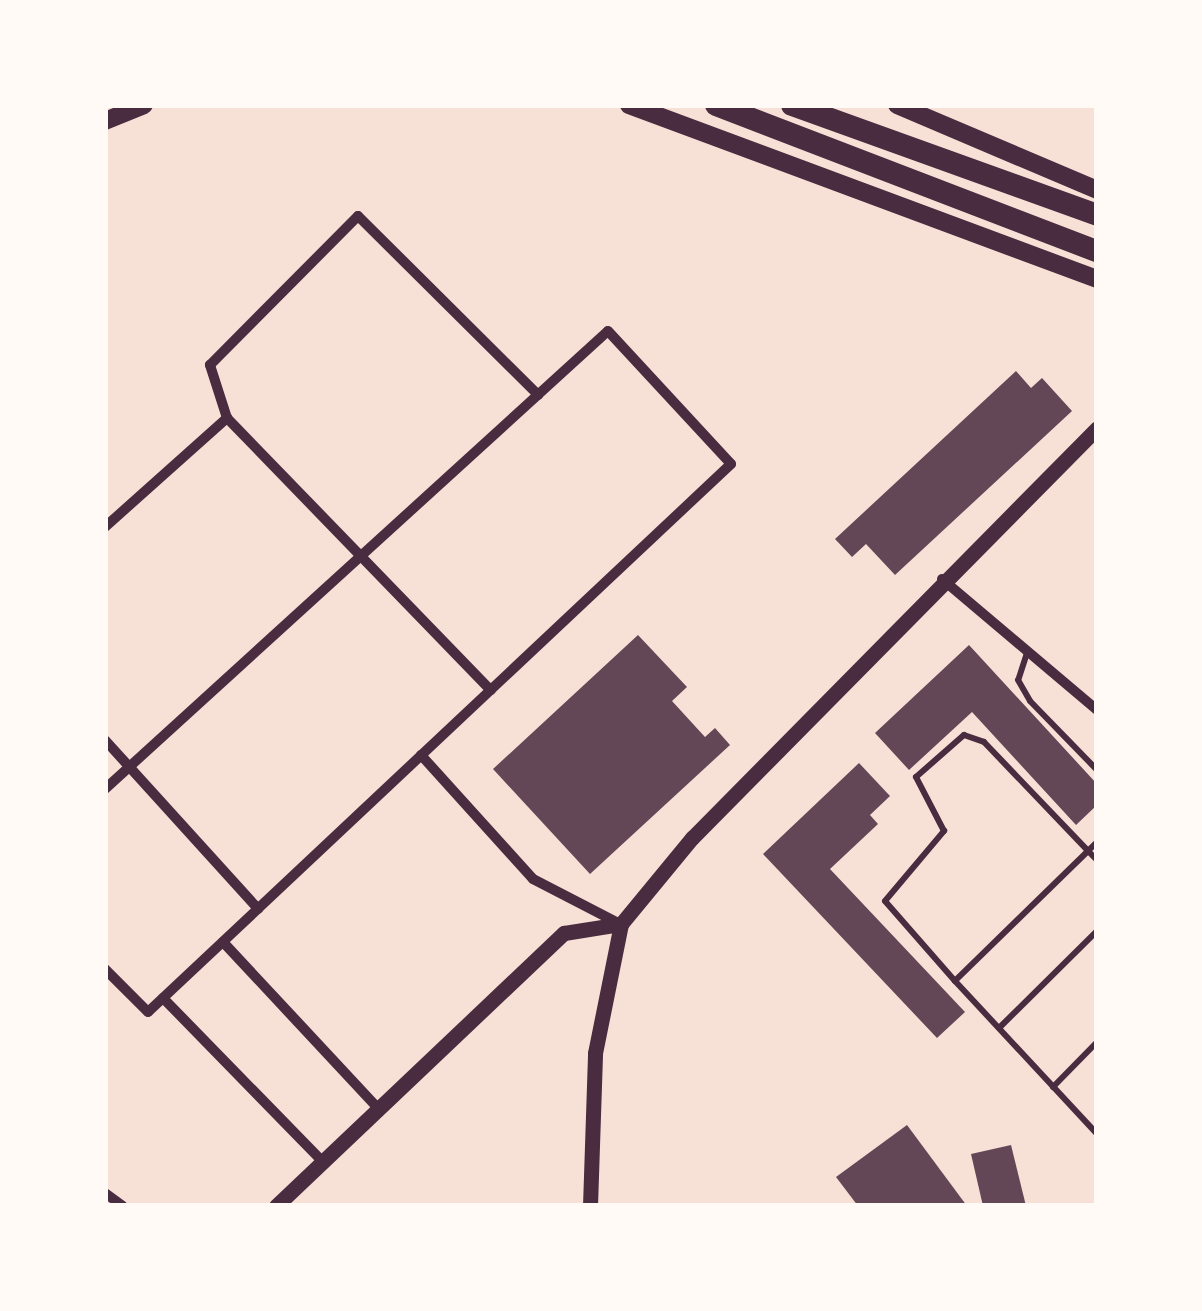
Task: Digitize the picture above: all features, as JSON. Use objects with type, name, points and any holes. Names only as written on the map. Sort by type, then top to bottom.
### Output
[{"type":"highway","points":[[716,105],[1097,251]]},
{"type":"highway","points":[[792,105],[1097,214]]},
{"type":"main road","points":[[105,121],[144,105]]},
{"type":"main road","points":[[629,105],[1097,279]]},
{"type":"main road","points":[[898,105],[1097,190]]},
{"type":"street","points":[[491,690],[228,418],[210,366],[358,216],[538,394]]},
{"type":"street","points":[[105,789],[608,331],[731,464],[148,1012],[105,968]]},
{"type":"street","points":[[105,528],[228,418]]},
{"type":"street","points":[[590,1206],[595,1053],[621,924],[942,578],[1097,428]]},
{"type":"street","points":[[942,578],[1095,705]]},
{"type":"street","points":[[105,740],[258,909]]},
{"type":"street","points":[[422,755],[533,880],[621,924]]},
{"type":"street","points":[[276,1206],[376,1106],[564,933],[621,924]]},
{"type":"street","points":[[223,942],[376,1106]]},
{"type":"street","points":[[163,998],[322,1160]]},
{"type":"street","points":[[105,1193],[123,1206]]},
{"type":"lane","points":[[1028,652],[1018,680],[1030,701],[1097,770]]},
{"type":"lane","points":[[1097,860],[972,734],[916,777],[944,831],[886,902],[1097,1134]]},
{"type":"lane","points":[[955,981],[1097,842]]},
{"type":"lane","points":[[998,1028],[1097,932]]},
{"type":"lane","points":[[1053,1087],[1097,1042]]},
{"type":"building","points":[[1016,371],[1031,388],[1042,378],[1072,411],[895,575],[866,544],[852,557],[835,539]]},
{"type":"building","points":[[638,635],[687,687],[672,701],[705,737],[715,728],[730,745],[590,874],[493,769]]},
{"type":"building","points":[[969,645],[1097,784],[1097,805],[1076,825],[972,712],[909,770],[875,733]]},
{"type":"building","points":[[859,763],[890,796],[870,815],[878,824],[830,869],[965,1012],[937,1038],[763,854]]},
{"type":"building","points":[[907,1125],[967,1206],[858,1206],[836,1177]]},
{"type":"building","points":[[1011,1145],[1026,1206],[983,1206],[971,1154]]}]
